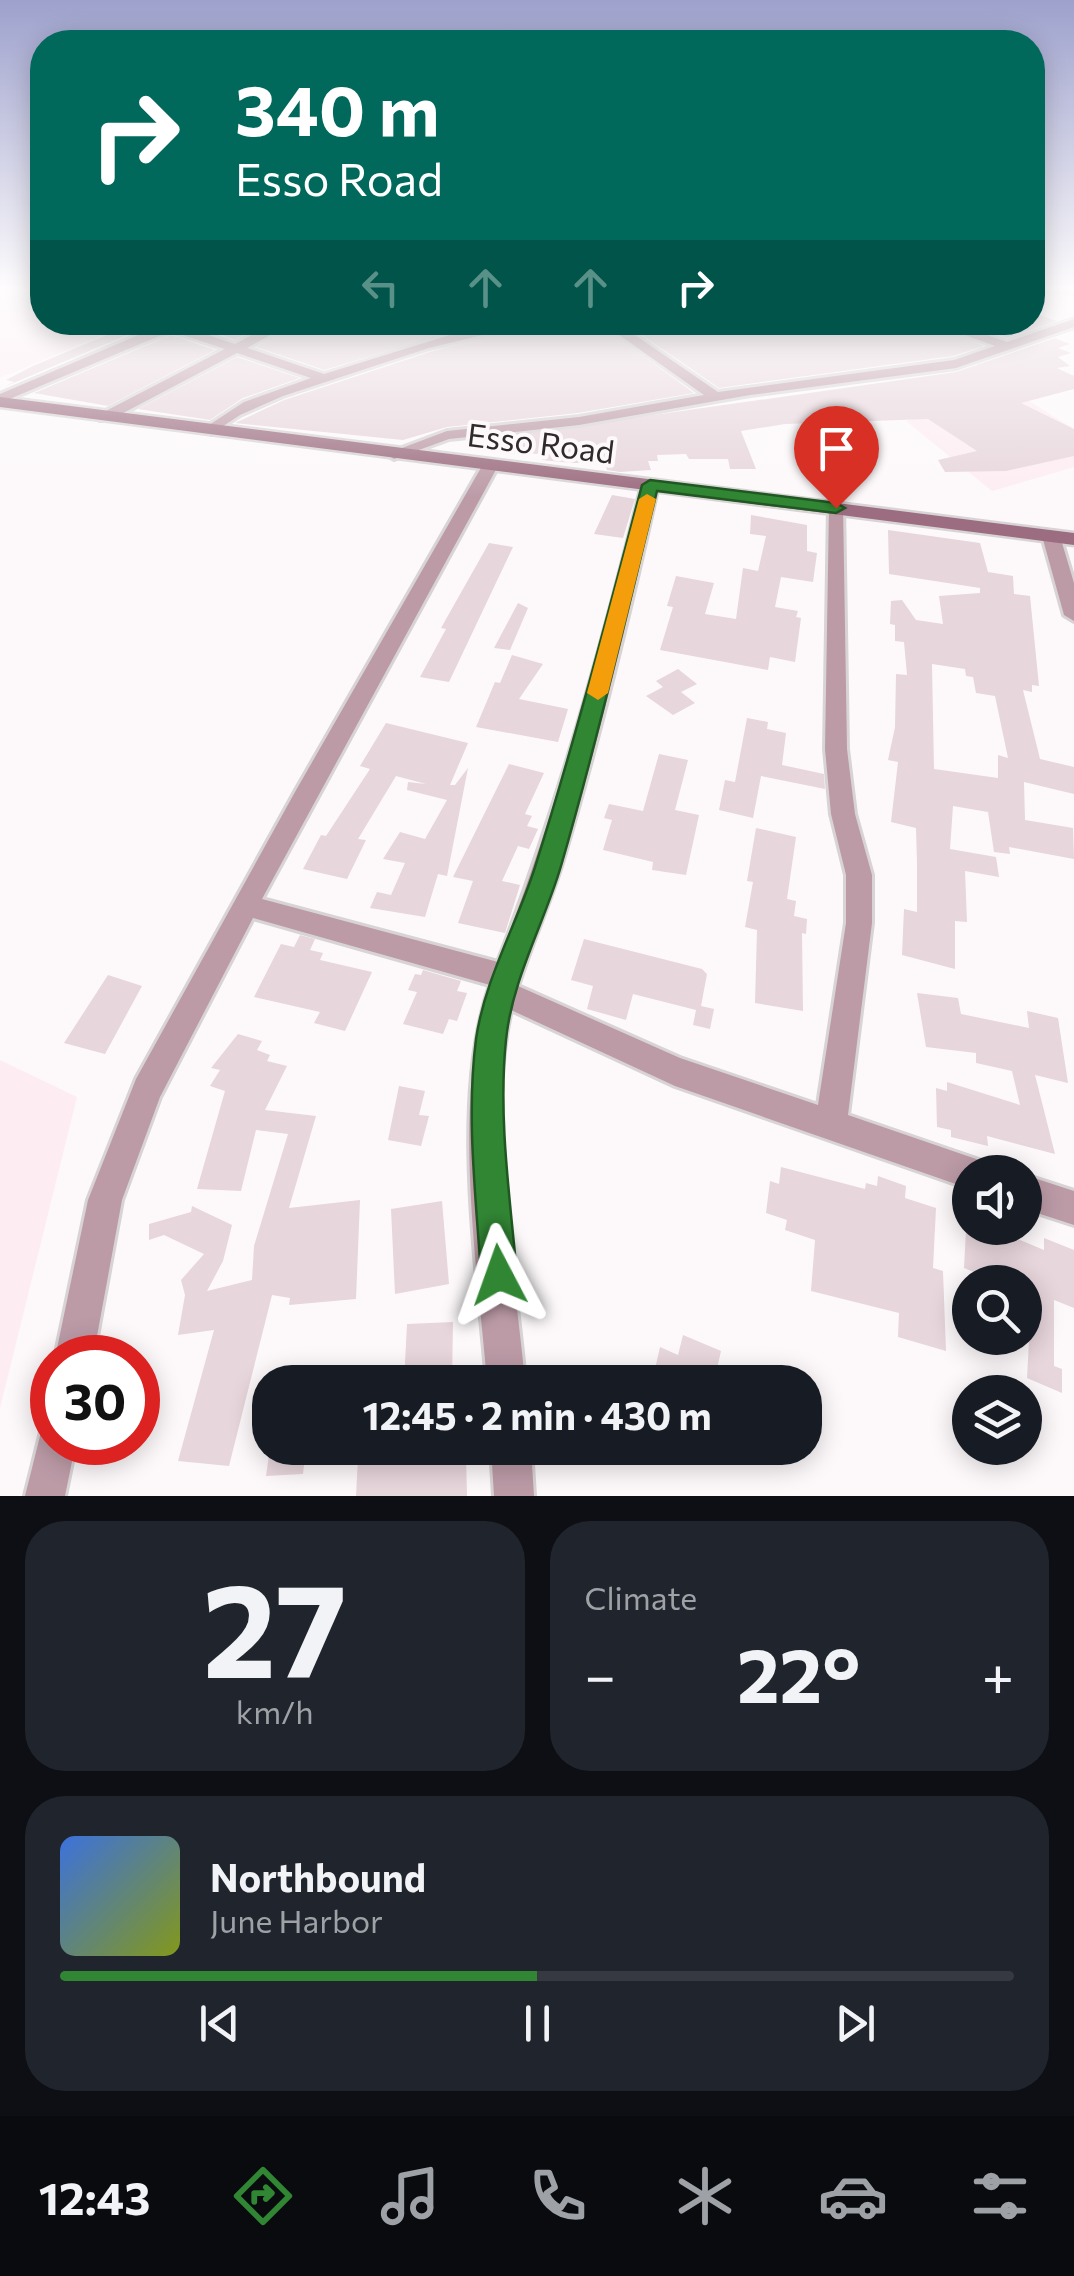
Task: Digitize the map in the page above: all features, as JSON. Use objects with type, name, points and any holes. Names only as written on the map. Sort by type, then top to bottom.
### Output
[{"type":"street","points":[[0,401],[98,359]]},
{"type":"street","points":[[105,418],[146,393],[219,359]]},
{"type":"street","points":[[272,359],[324,378]]},
{"type":"street","points":[[212,430],[253,404],[383,359]]},
{"type":"street","points":[[660,359],[716,398]]},
{"type":"street","points":[[394,454],[447,435],[579,421],[956,364],[969,359]]},
{"type":"street","name":"Esso Road","points":[[0,401],[105,418],[1074,539]]},
{"type":"street","points":[[79,1335],[105,1200],[146,1090],[303,798],[490,466]]},
{"type":"street","points":[[505,1365],[489,1132],[491,1039],[505,985],[546,872],[650,485]]},
{"type":"street","points":[[831,1127],[859,907],[859,875],[843,814],[836,749],[836,508]]},
{"type":"street","points":[[1051,536],[1074,615]]},
{"type":"street","points":[[248,906],[505,985],[675,1071],[952,1167]]},
{"type":"street","points":[[1042,1198],[1074,1208]]},
{"type":"street","points":[[45,1496],[51,1465]]},
{"type":"street","points":[[512,1465],[514,1496]]},
{"type":"shaded area","points":[[0,359],[46,359],[0,378]]},
{"type":"shaded area","points":[[1023,397],[1074,429],[1074,467],[992,491],[906,421]]},
{"type":"shaded area","points":[[0,1060],[77,1097],[0,1408]]},
{"type":"building","points":[[50,359],[71,359],[4,387],[14,382],[6,380]]},
{"type":"building","points":[[115,359],[198,359],[108,406],[34,393]]},
{"type":"building","points":[[234,359],[300,378],[243,398],[210,420],[138,409]]},
{"type":"building","points":[[291,359],[362,359],[324,370]]},
{"type":"building","points":[[409,359],[647,359],[694,393],[578,413],[447,427],[403,440],[235,423],[284,400]]},
{"type":"building","points":[[677,359],[932,359],[719,388]]},
{"type":"building","points":[[994,359],[1060,359],[1070,366],[1057,368],[1074,376],[1074,389],[1021,403],[1074,429],[1074,456],[1006,471],[945,472],[938,460],[977,451],[928,419],[785,424],[741,431],[756,469],[730,469],[728,459],[689,459],[686,454],[657,455],[658,461],[648,461],[651,470],[620,472],[607,470],[605,463],[542,460],[543,454],[510,453],[510,448],[501,448],[501,439],[479,440],[956,372]]},
{"type":"building","points":[[612,495],[635,499],[623,538],[594,534]]},
{"type":"building","points":[[751,515],[807,525],[807,551],[817,553],[813,582],[781,577],[775,607],[798,611],[796,617],[801,618],[795,662],[770,657],[768,670],[660,650],[673,607],[667,606],[676,576],[714,583],[705,614],[736,619],[743,568],[758,571],[766,536],[750,534]]},
{"type":"building","points":[[888,530],[980,543],[988,572],[1013,576],[1014,594],[1030,596],[1039,686],[1032,685],[1032,692],[1023,690],[1040,759],[1074,767],[1074,794],[1024,782],[1025,820],[1073,828],[1074,859],[1009,847],[1010,854],[994,852],[988,812],[953,806],[950,849],[996,857],[999,877],[965,871],[967,922],[955,921],[955,969],[902,955],[904,909],[917,912],[916,828],[891,822],[898,762],[888,760],[895,727],[896,674],[907,675],[904,642],[895,641],[895,625],[890,624],[891,601],[902,600],[916,620],[943,624],[939,596],[980,593],[980,588],[889,574]],"holes":[[[932,664],[965,669],[966,676],[973,677],[976,693],[995,696],[1008,758],[998,755],[998,778],[934,769]]]},
{"type":"building","points":[[489,543],[513,547],[449,682],[420,677],[446,629],[441,628]]},
{"type":"building","points":[[518,603],[528,608],[510,650],[494,648]]},
{"type":"building","points":[[512,655],[543,664],[519,699],[568,709],[558,742],[476,727],[495,682],[500,683]]},
{"type":"building","points":[[678,669],[697,684],[681,692],[695,703],[673,715],[646,696],[663,687],[656,681]]},
{"type":"building","points":[[747,718],[768,722],[767,729],[786,733],[782,765],[824,774],[825,789],[761,776],[753,818],[719,810],[725,780],[735,782]]},
{"type":"building","points":[[386,723],[468,743],[450,785],[455,785],[468,768],[447,876],[438,874],[425,917],[370,908],[377,892],[391,895],[405,863],[383,859],[400,832],[425,839],[447,800],[407,790],[408,782],[426,784],[396,776],[358,839],[366,840],[347,879],[303,869],[321,835],[326,836],[370,769],[360,766]]},
{"type":"building","points":[[659,754],[688,760],[675,810],[699,815],[686,875],[652,870],[653,862],[603,850],[612,820],[604,818],[609,804],[643,811]]},
{"type":"building","points":[[509,764],[544,773],[525,814],[532,816],[527,826],[538,829],[529,849],[518,846],[502,881],[520,885],[505,933],[458,923],[473,881],[453,877]]},
{"type":"building","points":[[756,828],[796,837],[787,899],[796,901],[794,916],[807,919],[806,934],[802,933],[803,1011],[755,1003],[757,930],[745,927],[753,882],[747,881]]},
{"type":"building","points":[[300,935],[315,939],[310,950],[323,953],[320,960],[372,972],[345,1031],[314,1023],[320,1012],[254,997],[281,944],[294,947]]},
{"type":"building","points":[[584,939],[702,969],[707,974],[701,1006],[714,1009],[710,1029],[693,1025],[696,1010],[633,994],[626,1020],[587,1009],[593,986],[571,980]]},
{"type":"building","points":[[423,970],[461,981],[457,991],[467,993],[457,1021],[449,1019],[443,1034],[403,1024],[417,992],[408,990],[415,974],[421,975]]},
{"type":"building","points":[[108,975],[142,986],[105,1054],[64,1043]]},
{"type":"building","points":[[917,993],[958,998],[961,1014],[1029,1028],[1027,1011],[1058,1018],[1068,1083],[1035,1075],[1055,1154],[987,1136],[988,1146],[951,1137],[951,1130],[937,1127],[936,1088],[947,1091],[947,1082],[1020,1105],[1012,1071],[976,1063],[976,1053],[926,1047]]},
{"type":"building","points":[[238,1034],[262,1041],[257,1050],[270,1055],[267,1061],[287,1066],[265,1110],[316,1116],[289,1208],[360,1200],[356,1299],[289,1305],[290,1298],[272,1295],[229,1466],[178,1461],[214,1330],[178,1335],[185,1295],[181,1280],[204,1254],[164,1235],[149,1240],[149,1224],[191,1212],[192,1206],[232,1225],[223,1261],[207,1291],[252,1280],[254,1246],[288,1134],[256,1130],[241,1191],[197,1189],[225,1091],[210,1086],[220,1070],[211,1068]]},
{"type":"building","points":[[399,1086],[425,1091],[419,1115],[429,1116],[421,1146],[388,1140]]},
{"type":"building","points":[[781,1167],[865,1189],[866,1183],[877,1186],[878,1176],[906,1186],[905,1198],[936,1208],[933,1268],[943,1271],[946,1351],[898,1337],[899,1313],[811,1291],[815,1240],[785,1230],[787,1220],[766,1213],[770,1181],[779,1184]]},
{"type":"building","points":[[442,1201],[449,1284],[395,1294],[391,1209]]},
{"type":"building","points":[[1044,1238],[1074,1250],[1074,1308],[1054,1300],[1054,1366],[1062,1369],[1062,1393],[1042,1384],[1042,1375],[1027,1375],[1028,1355],[1042,1355],[1042,1265],[964,1265],[965,1245],[1032,1245],[1044,1250]]},
{"type":"building","points":[[453,1322],[452,1365],[405,1365],[407,1324]]},
{"type":"building","points":[[683,1335],[721,1351],[718,1365],[656,1365],[660,1347],[678,1355]]},
{"type":"building","points":[[268,1465],[304,1465],[303,1474],[266,1476]]},
{"type":"building","points":[[358,1465],[466,1465],[467,1496],[356,1496]]},
{"type":"slow traffic","points":[[598,693],[647,499]]},
{"type":"route","points":[[499,1275],[489,1132],[491,1039],[506,977],[546,872],[584,742],[650,485],[836,508]]}]
